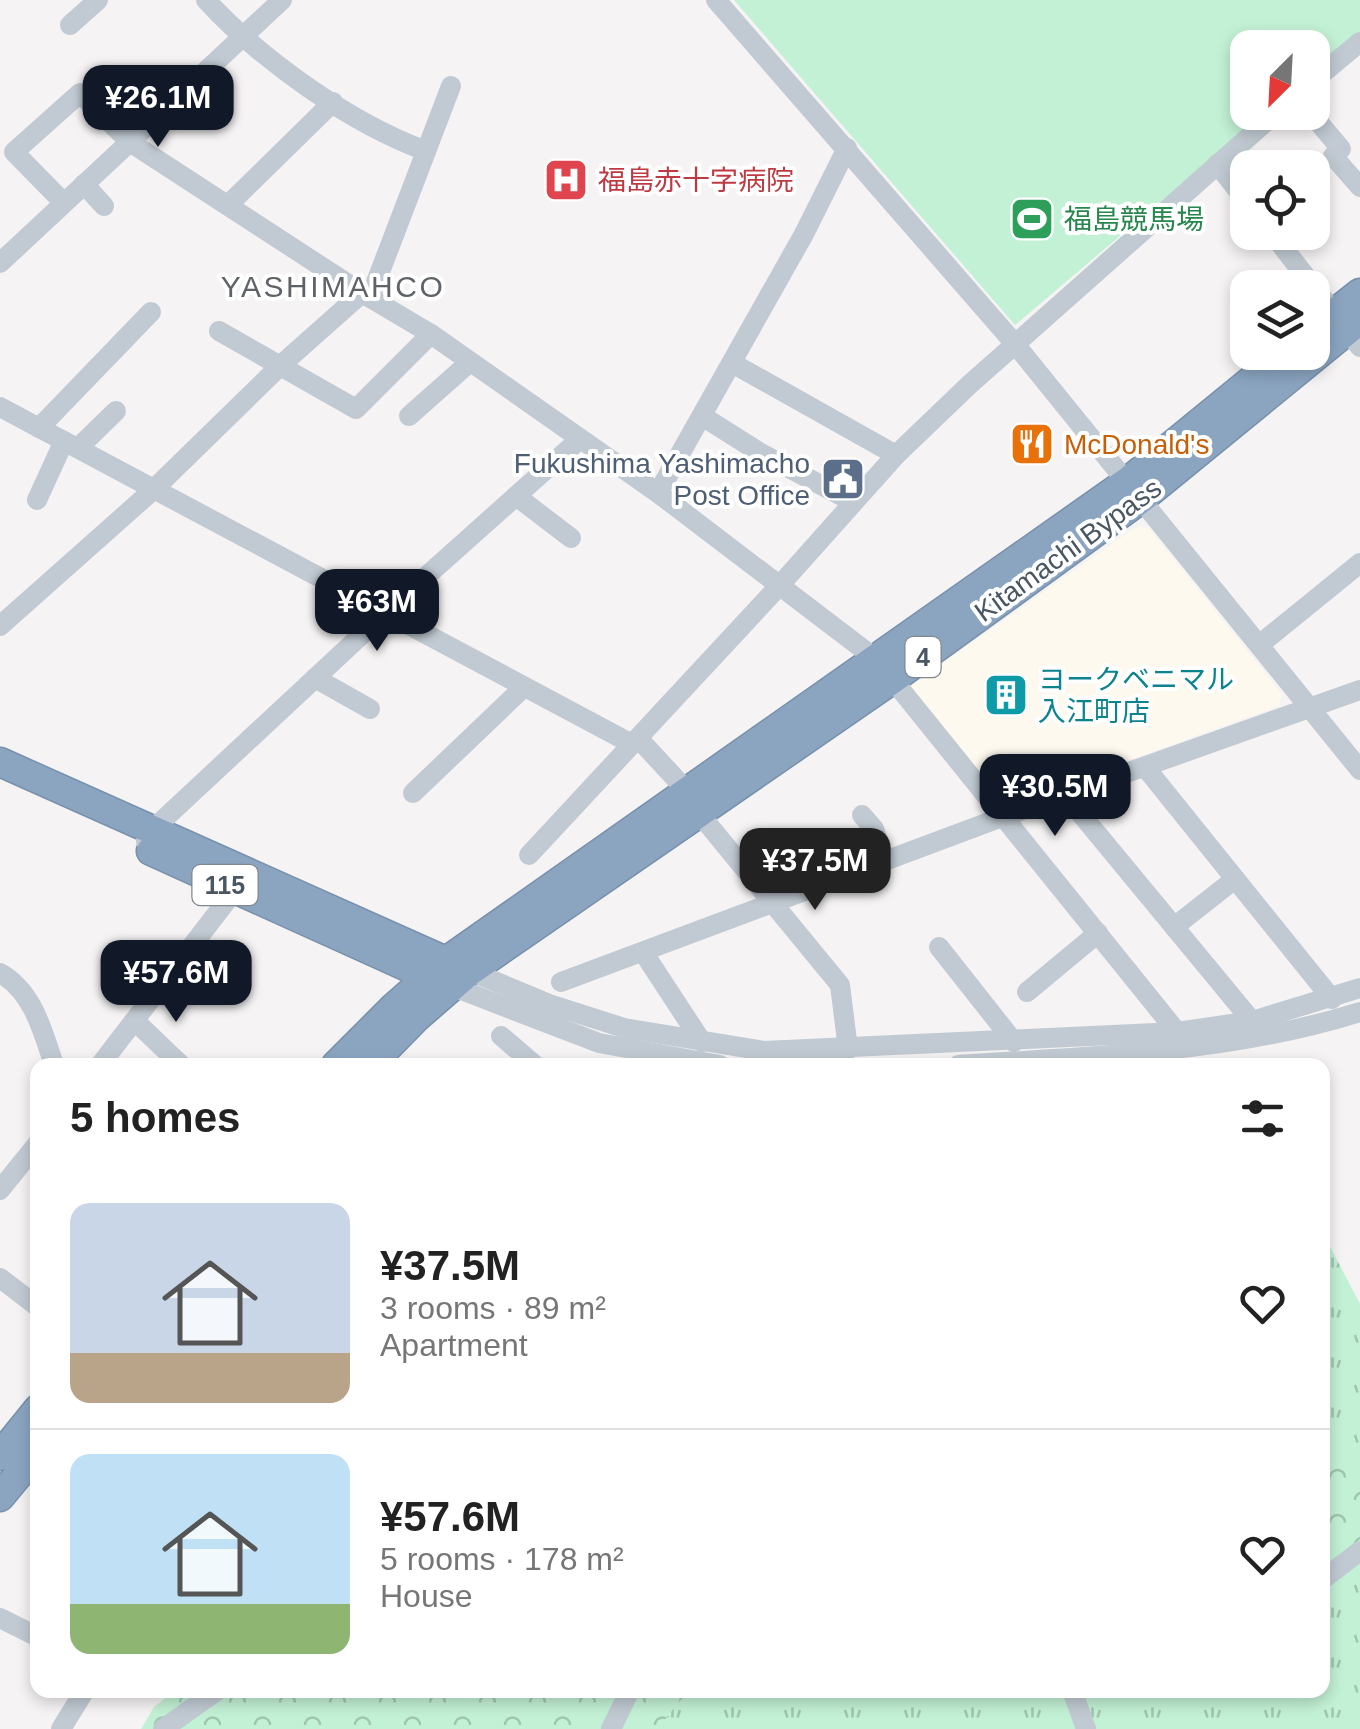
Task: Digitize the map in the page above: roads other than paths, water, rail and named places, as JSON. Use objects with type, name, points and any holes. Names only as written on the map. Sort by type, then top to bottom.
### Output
[{"type":"highway","name":"Kitamachi Bypass","points":[[449,974],[1134,490],[1343,329],[1360,293]]},
{"type":"highway","name":"Kitamachi Bypass","points":[[1134,490],[1266,370]]},
{"type":"highway","name":"115","points":[[0,762],[236,890],[449,974]]},
{"type":"highway","name":"115","points":[[0,782],[147,839],[449,974]]},
{"type":"highway","name":"4","points":[[343,1058],[394,1007],[449,974]]},
{"type":"highway","name":"4","points":[[376,1058],[449,974]]},
{"type":"highway","points":[[0,1456],[30,1419]]},
{"type":"highway","points":[[0,1497],[30,1461]]},
{"type":"street","points":[[70,24],[98,0]]},
{"type":"street","points":[[206,0],[241,38],[333,102],[387,137],[426,151]]},
{"type":"street","points":[[0,263],[282,0]]},
{"type":"street","points":[[716,0],[1015,344],[1360,770]]},
{"type":"street","points":[[1330,67],[1360,42]]},
{"type":"street","points":[[0,626],[153,490],[281,365],[366,296],[451,86]]},
{"type":"street","points":[[64,203],[14,152],[80,93],[130,142],[366,296],[432,334],[658,493],[884,669],[1177,1032]]},
{"type":"street","points":[[229,204],[333,102]]},
{"type":"street","points":[[529,856],[896,455],[1257,130]]},
{"type":"street","points":[[1325,130],[1341,149],[1334,156],[1360,188]]},
{"type":"street","points":[[658,493],[804,234],[847,148]]},
{"type":"street","points":[[1217,164],[1230,180]]},
{"type":"street","points":[[84,184],[104,206]]},
{"type":"street","points":[[1284,250],[1343,329]]},
{"type":"street","points":[[39,428],[151,312]]},
{"type":"street","points":[[219,331],[356,409],[432,334]]},
{"type":"street","points":[[409,416],[470,362]]},
{"type":"street","points":[[732,363],[896,455]]},
{"type":"street","points":[[0,407],[524,687],[635,741],[692,801],[840,985],[841,1057]]},
{"type":"street","points":[[36,500],[71,444],[116,411]]},
{"type":"street","points":[[702,416],[853,502]]},
{"type":"street","points":[[147,839],[384,613],[580,439]]},
{"type":"street","points":[[516,496],[570,538]]},
{"type":"street","points":[[1259,645],[1360,563]]},
{"type":"street","points":[[315,678],[370,709]]},
{"type":"street","points":[[414,793],[524,687]]},
{"type":"street","points":[[561,982],[1005,816],[1360,690]]},
{"type":"street","points":[[1145,767],[1332,999]]},
{"type":"street","points":[[1066,796],[1252,1021]]},
{"type":"street","points":[[862,815],[874,829],[885,861]]},
{"type":"street","points":[[1174,927],[1234,879]]},
{"type":"street","points":[[106,1058],[236,890]]},
{"type":"street","points":[[1026,992],[1098,933]]},
{"type":"street","points":[[940,947],[1014,1042]]},
{"type":"street","points":[[643,952],[702,1042]]},
{"type":"street","points":[[0,974],[12,980],[29,1002],[51,1058]]},
{"type":"street","points":[[449,974],[580,1016],[702,1042],[841,1057],[1177,1032],[1252,1021],[1360,988]]},
{"type":"street","points":[[449,974],[598,1043],[681,1058]]},
{"type":"street","points":[[1062,1058],[1196,1049],[1260,1038],[1360,1012]]},
{"type":"street","points":[[136,1021],[174,1058]]},
{"type":"street","points":[[501,1036],[527,1058]]},
{"type":"street","points":[[0,1190],[30,1153]]},
{"type":"street","points":[[0,1278],[30,1301]]},
{"type":"street","points":[[1330,1574],[1360,1552]]},
{"type":"street","points":[[0,1618],[30,1632]]},
{"type":"street","points":[[61,1729],[80,1698]]},
{"type":"street","points":[[164,1729],[207,1698]]},
{"type":"street","points":[[610,1729],[626,1698]]},
{"type":"street","points":[[1075,1698],[1086,1729]]},
{"type":"place","name":"福島赤十字病院","points":[[566,180]]},
{"type":"place","name":"福島競馬場","points":[[1032,219]]},
{"type":"place","name":"McDonald's","points":[[1032,444]]},
{"type":"place","name":"Fukushima Yashimacho Post Office","points":[[843,479]]},
{"type":"place","name":"ヨークベニマル 入江町店","points":[[1006,695]]},
{"type":"district","name":"YASHIMAHCO","points":[[333,286]]}]
